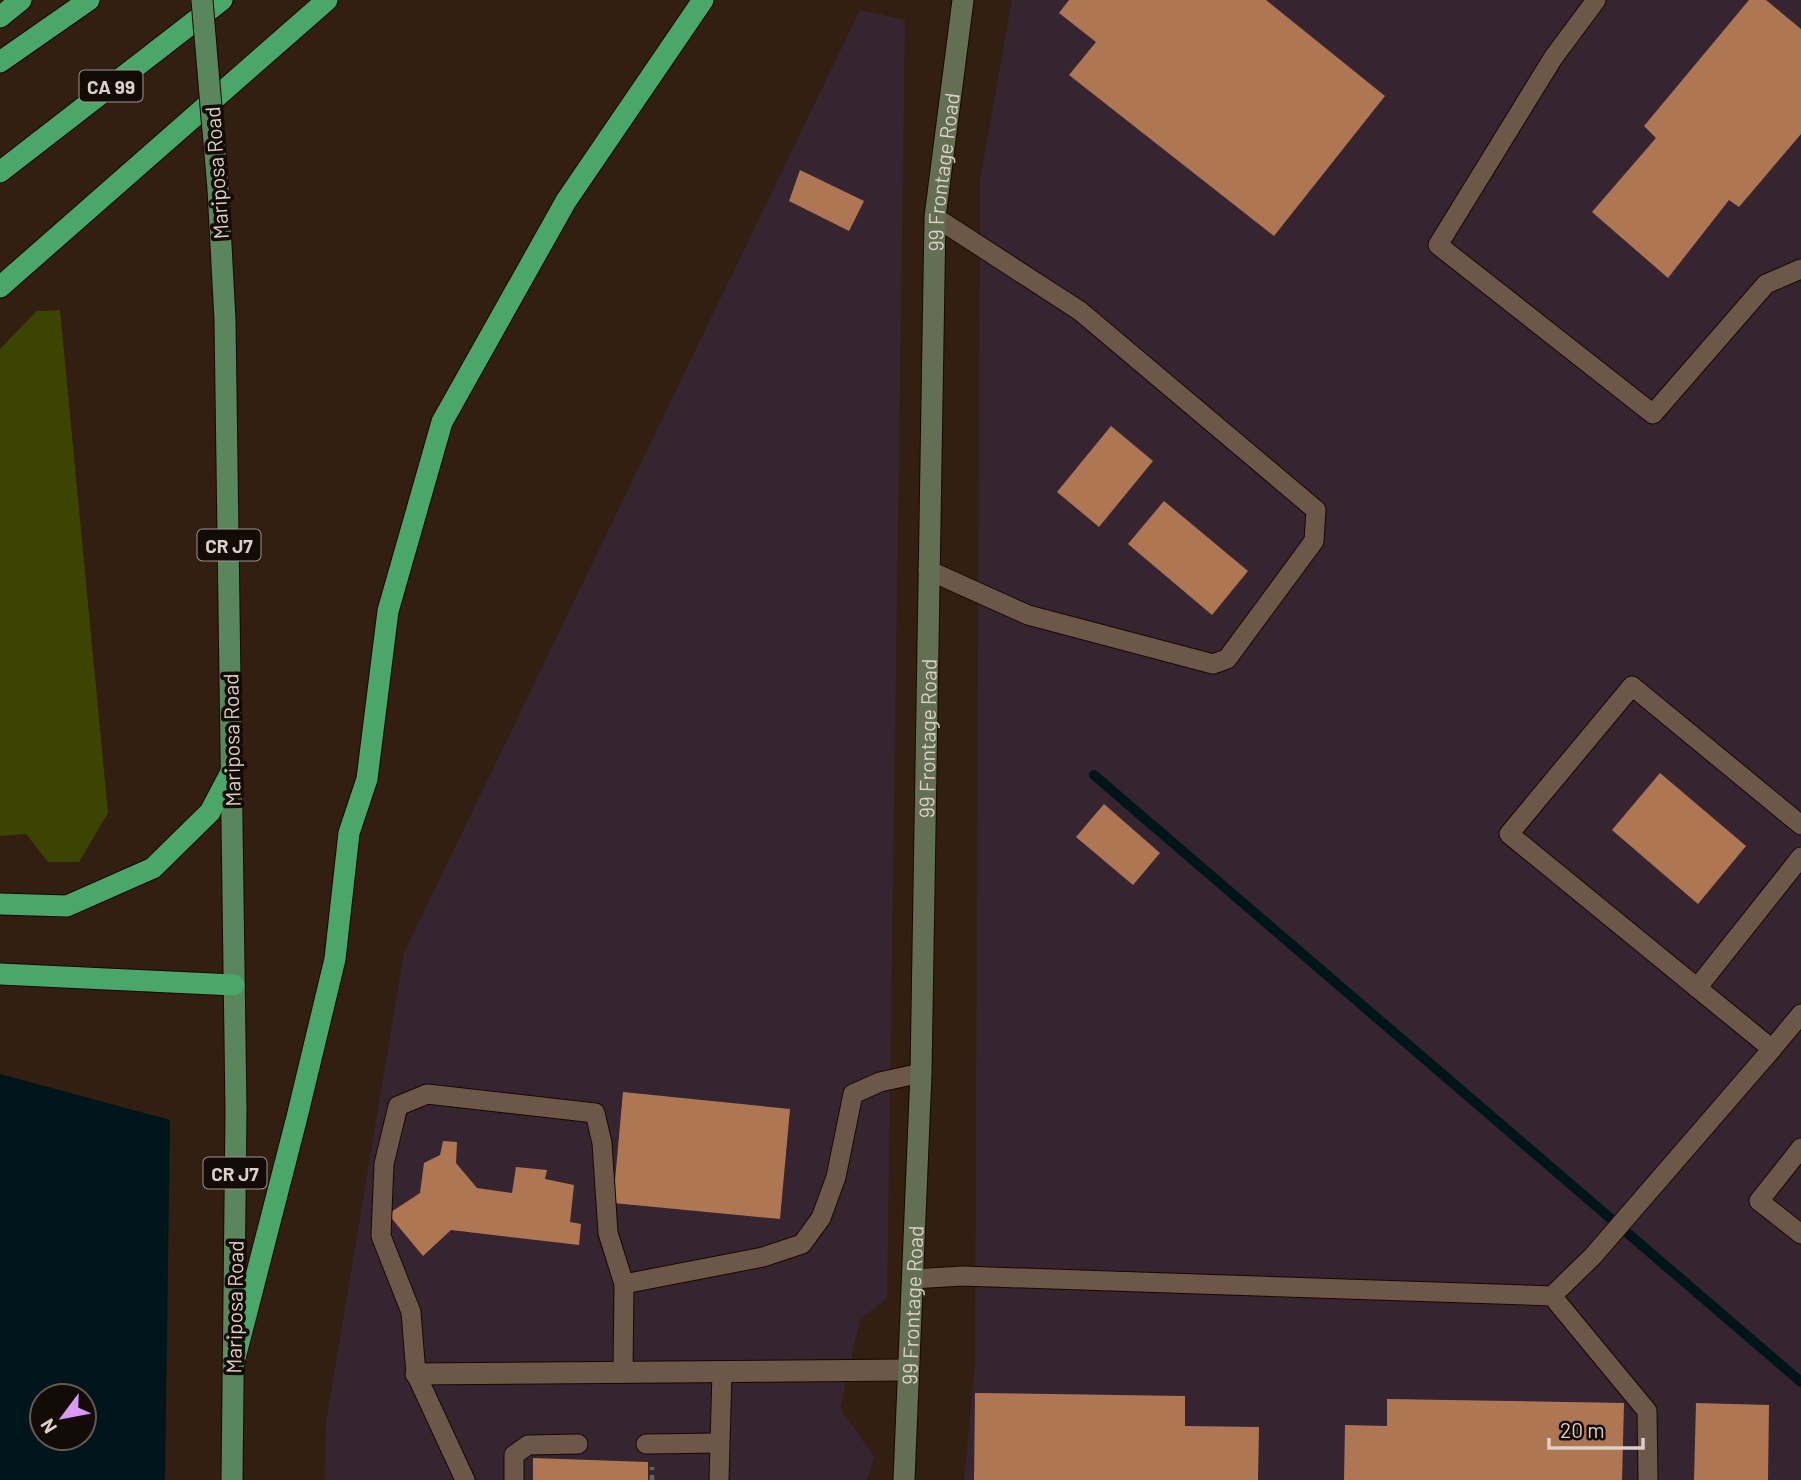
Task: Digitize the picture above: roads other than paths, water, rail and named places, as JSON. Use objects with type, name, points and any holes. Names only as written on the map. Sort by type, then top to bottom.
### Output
[{"type":"highway","points":[[0,17],[21,0]]},
{"type":"highway","points":[[0,62],[89,0]]},
{"type":"highway","name":"CA 99","points":[[0,172],[222,0]]},
{"type":"highway","points":[[0,287],[327,0]]},
{"type":"highway","points":[[234,1362],[335,959],[349,833],[367,779],[388,611],[442,422],[566,201],[704,0]]},
{"type":"highway","points":[[0,904],[67,905],[153,868],[210,812],[232,770]]},
{"type":"highway","points":[[0,974],[234,985]]},
{"type":"main road","name":"Mariposa Road","points":[[202,0],[218,190],[225,320],[234,985],[232,1480]]},
{"type":"street","name":"99 Frontage Road","points":[[904,1480],[921,1073],[935,217],[963,0]]},
{"type":"street","points":[[416,1374],[908,1370]]},
{"type":"lane","points":[[1596,0],[1553,58],[1438,245],[1653,414],[1766,284],[1801,269]]},
{"type":"lane","points":[[928,570],[1028,615],[1213,664],[1227,659],[1314,541],[1316,510],[1080,311],[935,217]]},
{"type":"lane","points":[[1772,1049],[1509,834],[1632,686],[1801,825]]},
{"type":"lane","points":[[1697,988],[1801,857]]},
{"type":"lane","points":[[912,1279],[975,1276],[1552,1296],[1593,1256],[1801,1014]]},
{"type":"lane","points":[[624,1284],[762,1257],[802,1244],[821,1218],[829,1198],[853,1094],[880,1082],[921,1073]]},
{"type":"lane","points":[[465,1480],[416,1374],[411,1312],[381,1236],[384,1164],[398,1106],[427,1094],[595,1113],[602,1143],[608,1233],[624,1284],[623,1372]]},
{"type":"lane","points":[[1801,1148],[1759,1201],[1801,1234]]},
{"type":"lane","points":[[1552,1296],[1647,1411],[1648,1480]]},
{"type":"lane","points":[[719,1480],[722,1372]]},
{"type":"lane","points":[[646,1444],[719,1443]]},
{"type":"lane","points":[[514,1480],[514,1455],[528,1445],[578,1444]]},
{"type":"waterway","points":[[1094,775],[1801,1382]]}]
